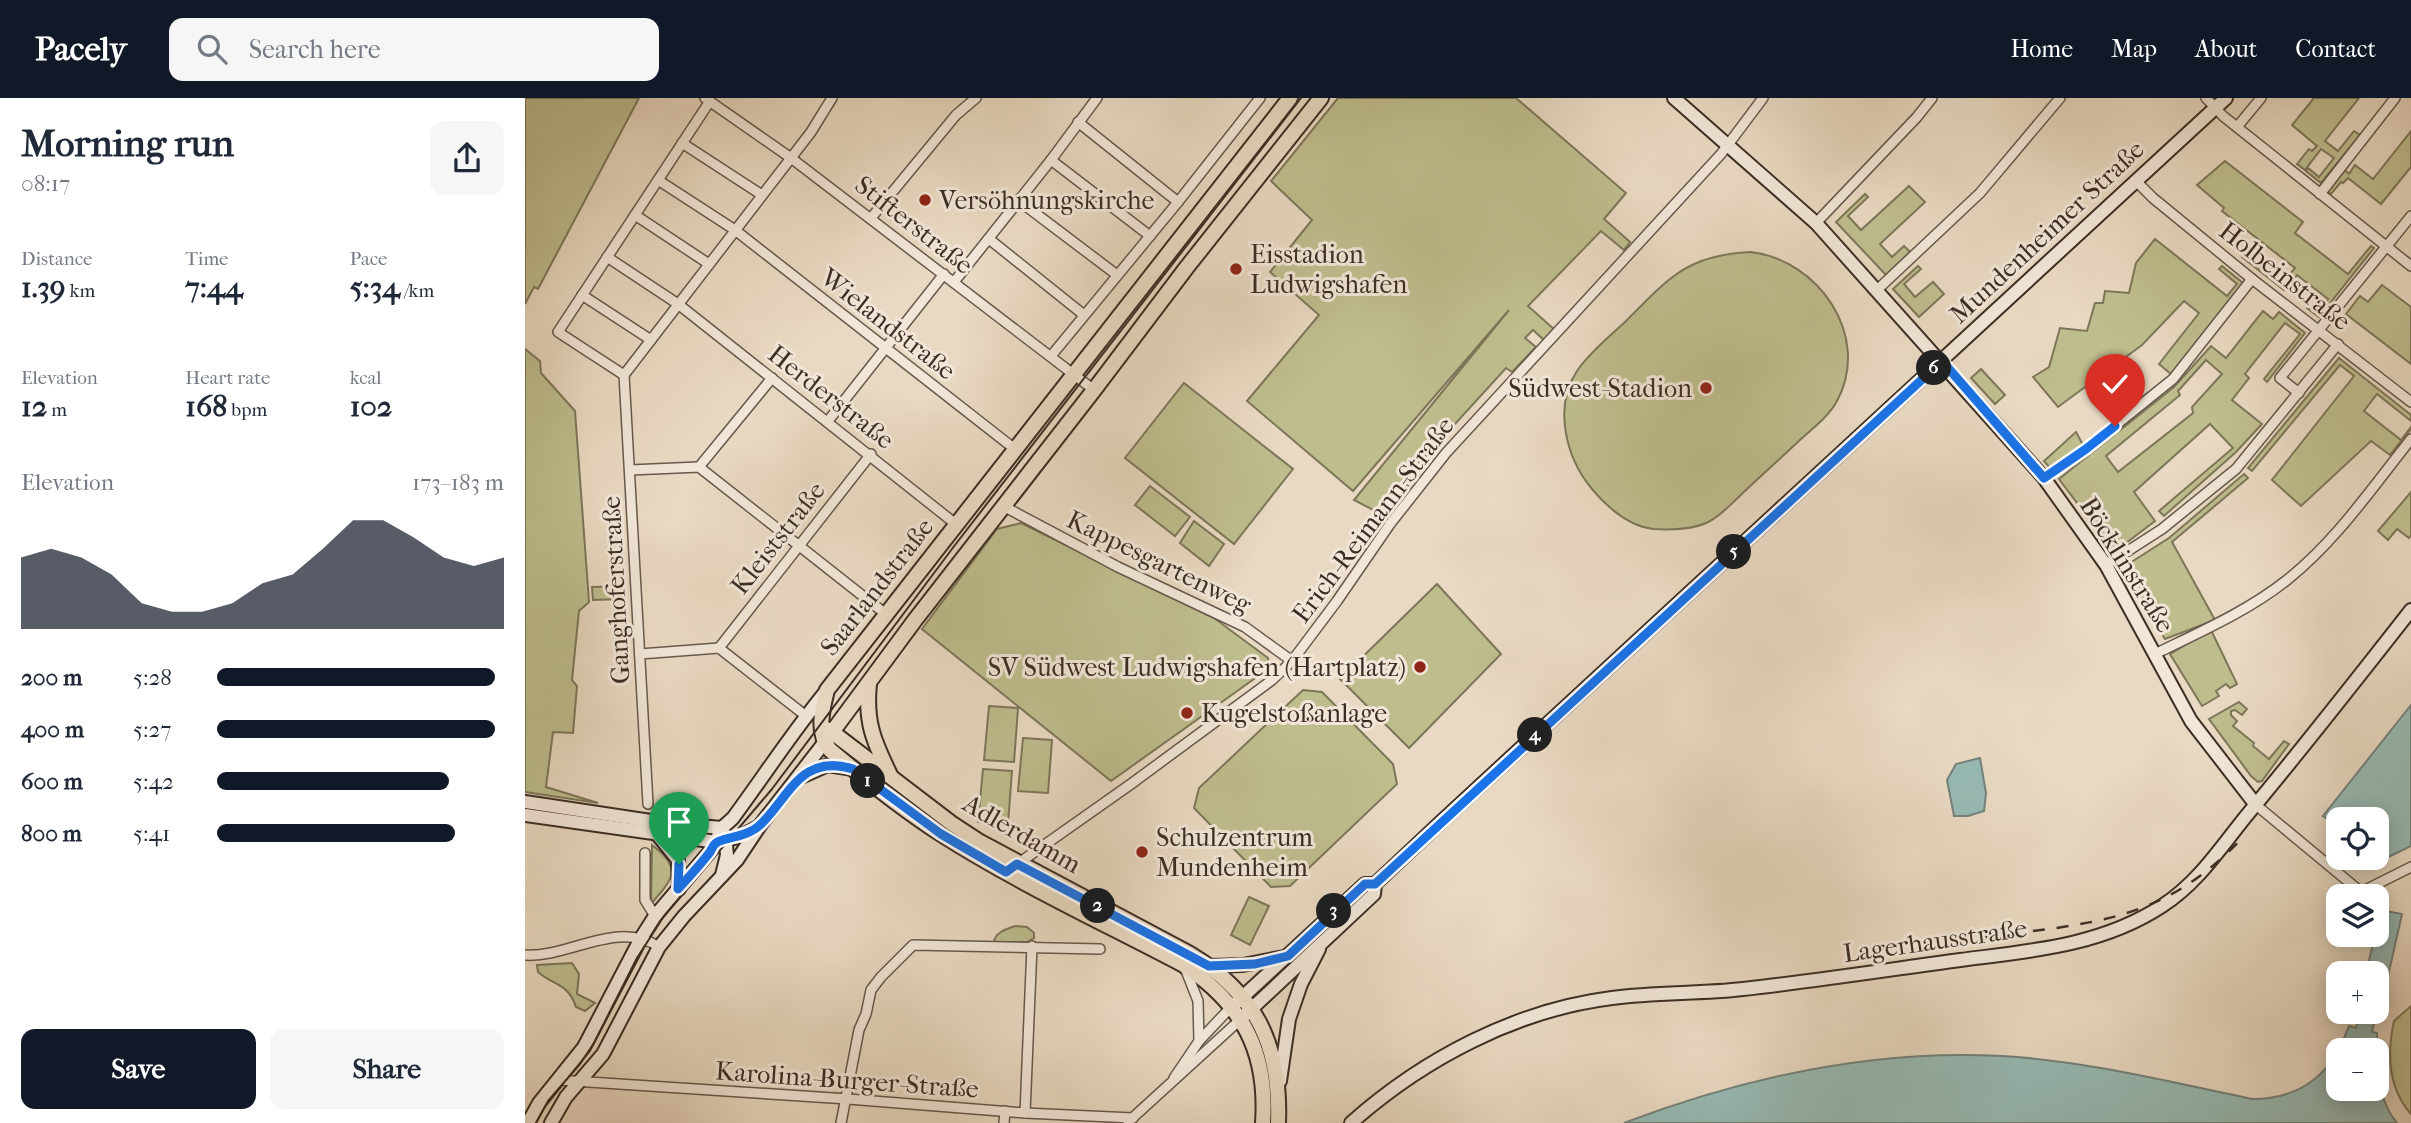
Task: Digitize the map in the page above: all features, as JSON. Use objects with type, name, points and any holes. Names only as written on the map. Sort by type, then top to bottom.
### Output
[{"type":"main road","name":"Saarlandstraße","points":[[827,690],[1290,98]]},
{"type":"main road","name":"Saarlandstraße","points":[[825,734],[869,683],[1187,267],[1321,98]]},
{"type":"main road","points":[[869,683],[869,726],[891,777]]},
{"type":"main road","points":[[825,734],[827,690]]},
{"type":"main road","name":"Adlerdamm","points":[[825,734],[853,769],[941,834],[1209,966],[1242,1008],[1259,1058],[1263,1083],[1263,1123]]},
{"type":"main road","name":"Adlerdamm","points":[[825,734],[891,777],[1011,868],[1182,964],[1242,1008]]},
{"type":"main road","points":[[1242,1008],[1258,1019],[1271,1049],[1278,1092],[1277,1123]]},
{"type":"street","points":[[707,99],[682,143],[558,332],[624,375],[791,158],[832,98]]},
{"type":"street","points":[[870,218],[956,115],[976,98]]},
{"type":"street","points":[[954,282],[1097,98]]},
{"type":"street","points":[[1051,356],[1260,98]]},
{"type":"street","name":"Böcklinstraße","points":[[1674,98],[1816,223],[2044,478],[2106,565],[2199,733],[2256,805]]},
{"type":"street","name":"Erich-Reimann-Straße","points":[[1011,868],[1131,784],[1272,680],[1292,661],[1338,601],[1389,524],[1446,453],[1713,163],[1763,98]]},
{"type":"street","points":[[1816,223],[1932,98]]},
{"type":"street","points":[[1877,290],[1980,193],[2060,98]]},
{"type":"street","points":[[2206,98],[2237,127],[2411,266]]},
{"type":"street","name":"Mundenheimer Straße","points":[[1174,1079],[1199,1041],[1323,940],[1374,894],[1375,884],[2226,98]]},
{"type":"street","points":[[2237,127],[2262,98]]},
{"type":"street","points":[[2320,194],[2395,98]]},
{"type":"street","name":"Stifterstraße","points":[[707,99],[791,158],[1094,390]]},
{"type":"street","points":[[1078,122],[1178,202]]},
{"type":"street","points":[[682,143],[762,195]]},
{"type":"street","points":[[1051,160],[1150,236]]},
{"type":"street","name":"Wielandstraße","points":[[658,180],[735,230],[1016,450]]},
{"type":"street","name":"Holbeinstraße","points":[[2136,181],[2252,279],[2411,402]]},
{"type":"street","points":[[1018,200],[1117,275]]},
{"type":"street","points":[[635,215],[709,264]]},
{"type":"street","points":[[2299,393],[2280,378],[2411,216]]},
{"type":"street","points":[[989,239],[1084,315]]},
{"type":"street","name":"Herderstraße","points":[[607,257],[678,304],[871,454],[957,525]]},
{"type":"street","points":[[828,421],[944,274]]},
{"type":"street","points":[[2044,478],[2086,449],[2173,379],[2252,279]]},
{"type":"street","points":[[582,295],[651,340]]},
{"type":"street","points":[[2106,565],[2162,529],[2236,469],[2338,344]]},
{"type":"street","name":"Ganghoferstraße","points":[[624,375],[648,804]]},
{"type":"street","points":[[699,467],[772,377]]},
{"type":"street","points":[[2155,654],[2251,605],[2287,580],[2335,535],[2411,439]]},
{"type":"street","name":"Kleiststraße","points":[[719,649],[871,454]]},
{"type":"street","points":[[630,470],[699,467],[887,615]]},
{"type":"street","name":"Kappesgartenweg","points":[[1003,506],[1118,567],[1245,627],[1292,661]]},
{"type":"street","name":"Lagerhausstraße","points":[[1351,1123],[1388,1091],[1459,1048],[1509,1026],[1580,1004],[1650,994],[1743,989],[2047,949],[2115,932],[2164,905],[2209,864],[2411,610]]},
{"type":"street","points":[[640,654],[719,649],[806,716]]},
{"type":"street","name":"Saarlandstraße","points":[[528,1123],[539,1103],[584,1047],[655,916],[722,836],[827,690]]},
{"type":"street","points":[[795,733],[825,734]]},
{"type":"street","name":"Saarlandstraße","points":[[551,1123],[566,1097],[603,1054],[659,947],[748,847],[756,828],[797,779],[825,734]]},
{"type":"street","points":[[797,779],[828,765],[853,769]]},
{"type":"street","points":[[525,802],[664,823],[722,836]]},
{"type":"street","points":[[2256,805],[2361,892],[2411,867]]},
{"type":"street","points":[[525,815],[657,834],[722,836],[756,828]]},
{"type":"street","points":[[657,834],[678,860],[678,889]]},
{"type":"street","name":"Saarlandstraße","points":[[721,876],[726,862],[722,836]]},
{"type":"street","points":[[645,853],[645,900],[655,916]]},
{"type":"street","name":"Mundenheimer Straße","points":[[1130,1121],[1185,1071],[1288,956],[1365,884],[1375,884]]},
{"type":"street","points":[[525,956],[542,956],[614,937],[641,938],[659,947]]},
{"type":"street","points":[[1278,1092],[1289,1019],[1301,984],[1323,940]]},
{"type":"street","points":[[841,1123],[848,1099],[859,1030],[866,1014],[871,990],[913,945],[1100,949]]},
{"type":"street","points":[[1025,1113],[1032,946]]},
{"type":"street","points":[[1209,966],[1255,964],[1288,956]]},
{"type":"street","points":[[1182,964],[1198,1001],[1199,1041]]},
{"type":"street","name":"Karolina-Burger-Straße","points":[[558,1080],[1130,1121]]},
{"type":"street","points":[[1004,1123],[1005,1111]]},
{"type":"shaded area","points":[[525,98],[639,98],[538,289],[534,287],[525,304]]},
{"type":"shaded area","points":[[1338,98],[1516,98],[1626,193],[1604,219],[1630,242],[1624,250],[1601,231],[1528,306],[1555,330],[1545,341],[1533,330],[1525,338],[1536,347],[1512,372],[1506,368],[1402,482],[1408,486],[1381,514],[1354,500],[1509,310],[1353,491],[1247,401],[1319,315],[1270,272],[1312,220],[1271,181]]},
{"type":"shaded area","points":[[2314,98],[2359,98],[2325,141],[2338,151],[2354,131],[2360,135],[2321,183],[2306,171],[2308,168],[2319,177],[2334,158],[2321,149],[2305,170],[2297,164],[2309,149],[2312,151],[2317,146],[2292,125]]},
{"type":"shaded area","points":[[2411,131],[2411,167],[2381,204],[2348,178],[2331,194],[2328,192],[2345,170],[2349,174],[2355,165],[2373,179]]},
{"type":"shaded area","points":[[2225,161],[2303,222],[2295,233],[2348,274],[2371,246],[2374,248],[2319,317],[2307,308],[2310,304],[2319,311],[2328,299],[2297,275],[2284,290],[2242,257],[2244,253],[2282,284],[2295,268],[2222,211],[2224,208],[2197,185]]},
{"type":"shaded area","points":[[1909,186],[1925,202],[1880,244],[1892,257],[1904,246],[1910,252],[1886,275],[1836,222],[1865,194],[1868,197],[1848,216],[1861,230]]},
{"type":"shaded area","points":[[2155,239],[2227,296],[2237,284],[2219,269],[2222,266],[2243,283],[2171,374],[2159,364],[2199,313],[2184,301],[2142,345],[2058,407],[2033,377],[2049,367],[2060,328],[2087,331],[2095,303],[2103,303],[2105,291],[2129,293],[2136,263]]},
{"type":"shaded area","name":"Südwest-Stadion","points":[[1750,252],[1775,258],[1797,269],[1817,285],[1832,305],[1843,327],[1848,351],[1846,376],[1837,401],[1821,422],[1715,518],[1704,524],[1682,529],[1653,529],[1635,524],[1605,503],[1575,463],[1569,448],[1564,416],[1570,385],[1577,371],[1594,351],[1654,293],[1680,272],[1710,258]]},
{"type":"shaded area","points":[[1918,266],[1921,269],[1904,284],[1915,297],[1933,282],[1944,294],[1919,317],[1893,289]]},
{"type":"shaded area","points":[[2382,285],[2411,307],[2411,364],[2346,314],[2360,296],[2368,302]]},
{"type":"shaded area","points":[[2263,311],[2273,319],[2279,312],[2305,333],[2267,382],[2264,379],[2300,334],[2285,323],[2245,374],[2249,378],[2232,400],[2262,424],[2236,452],[2164,516],[2159,511],[2233,448],[2210,424],[2134,492],[2155,521],[2114,552],[2059,479],[2174,387],[2211,346],[2226,358]],"holes":[[[2206,360],[2222,374],[2192,407],[2193,413],[2118,472],[2106,456],[2180,395],[2178,391]]]},
{"type":"shaded area","points":[[525,349],[540,361],[541,373],[575,411],[589,602],[579,611],[572,680],[577,686],[573,733],[553,732],[546,787],[598,803],[525,792]]},
{"type":"shaded area","points":[[2339,358],[2411,415],[2411,421],[2377,394],[2364,411],[2401,440],[2411,429],[2390,455],[2371,441],[2301,506],[2272,480],[2354,376],[2340,365],[2252,471],[2248,468]]},
{"type":"shaded area","points":[[1981,369],[2005,395],[1995,404],[1971,378]]},
{"type":"shaded area","points":[[1184,383],[1293,469],[1234,544],[1125,458]]},
{"type":"shaded area","points":[[2076,432],[2083,445],[2050,468],[2044,461]]},
{"type":"shaded area","points":[[2244,474],[2248,478],[2172,542],[2215,620],[2165,639],[2122,568],[2169,538]]},
{"type":"shaded area","points":[[1150,486],[1190,517],[1175,536],[1135,505]]},
{"type":"shaded area","points":[[2411,492],[2411,535],[2409,538],[2397,529],[2388,540],[2378,531]]},
{"type":"shaded area","points":[[1194,521],[1224,544],[1209,566],[1180,543]]},
{"type":"shaded area","points":[[1021,523],[1214,618],[1268,658],[1268,669],[1111,781],[922,629],[997,529]]},
{"type":"shaded area","name":"SV Südwest Ludwigshafen (Hartplatz)","points":[[1437,584],[1501,654],[1409,748],[1340,679]]},
{"type":"shaded area","points":[[625,586],[625,599],[593,600],[592,587]]},
{"type":"shaded area","points":[[2211,630],[2237,684],[2230,688],[2226,684],[2216,691],[2219,696],[2202,706],[2170,654]]},
{"type":"shaded area","points":[[1303,690],[1322,692],[1393,764],[1397,784],[1290,886],[1271,887],[1194,808],[1199,788]]},
{"type":"shaded area","points":[[2239,702],[2247,709],[2242,715],[2235,710],[2231,711],[2237,721],[2233,726],[2254,743],[2253,746],[2269,759],[2284,741],[2289,744],[2262,781],[2258,782],[2251,776],[2209,719]]},
{"type":"shaded area","points":[[989,706],[1018,708],[1014,762],[984,760]]},
{"type":"shaded area","points":[[1023,738],[1052,740],[1048,793],[1018,791]]},
{"type":"shaded area","points":[[983,769],[1012,771],[1008,824],[978,822]]},
{"type":"shaded area","points":[[652,845],[668,860],[671,874],[665,887],[651,904]]},
{"type":"shaded area","points":[[1249,897],[1269,906],[1250,945],[1231,935]]},
{"type":"shaded area","points":[[1015,926],[1027,927],[1034,933],[1034,938],[1027,942],[994,942],[999,933]]},
{"type":"shaded area","points":[[572,963],[579,974],[577,994],[595,1003],[585,1011],[576,1007],[565,989],[538,972],[537,965]]},
{"type":"shaded area","points":[[2411,1006],[2411,1114],[2403,1104],[2394,1082],[2390,1045],[2394,1021]]},
{"type":"water","points":[[2411,705],[2411,846],[2389,857],[2389,807],[2330,807]]},
{"type":"water","points":[[1980,758],[1986,793],[1984,811],[1968,816],[1954,816],[1947,780],[1956,764]]},
{"type":"water","points":[[2389,912],[2402,914],[2389,972],[2389,961],[2369,961],[2372,947],[2389,947]]},
{"type":"water","points":[[2357,1024],[2374,1024],[2372,1032],[2377,1033],[2377,1038],[2344,1038],[2349,1026],[2356,1028]]},
{"type":"water","points":[[2002,1056],[2065,1062],[2253,1099],[2291,1092],[2326,1068],[2326,1101],[2385,1101],[2397,1123],[1624,1123],[1716,1092],[1762,1080],[1857,1062],[1905,1057]]},
{"type":"tram line","points":[[536,1123],[548,1101],[594,1043],[637,958],[664,916],[772,789],[955,545],[1301,98]]},
{"type":"railway","points":[[1985,937],[2093,922],[2125,914],[2185,887],[2214,865],[2243,837]]},
{"type":"place","name":"Versöhnungskirche","points":[[925,200]]},
{"type":"place","name":"Eisstadion Ludwigshafen","points":[[1236,269]]},
{"type":"place","name":"Südwest-Stadion","points":[[1706,388]]},
{"type":"place","name":"SV Südwest Ludwigshafen (Hartplatz)","points":[[1420,667]]},
{"type":"place","name":"Kugelstoßanlage","points":[[1187,713]]},
{"type":"place","name":"Schulzentrum Mundenheim","points":[[1142,852]]},
{"type":"route","points":[[679,864],[678,889],[717,842],[739,837],[758,827],[797,779],[828,765],[844,766],[853,769],[941,834],[1006,872],[1017,864],[1209,966],[1243,965],[1288,956],[1365,884],[1375,884],[1942,361],[2044,478],[2115,426]]}]
